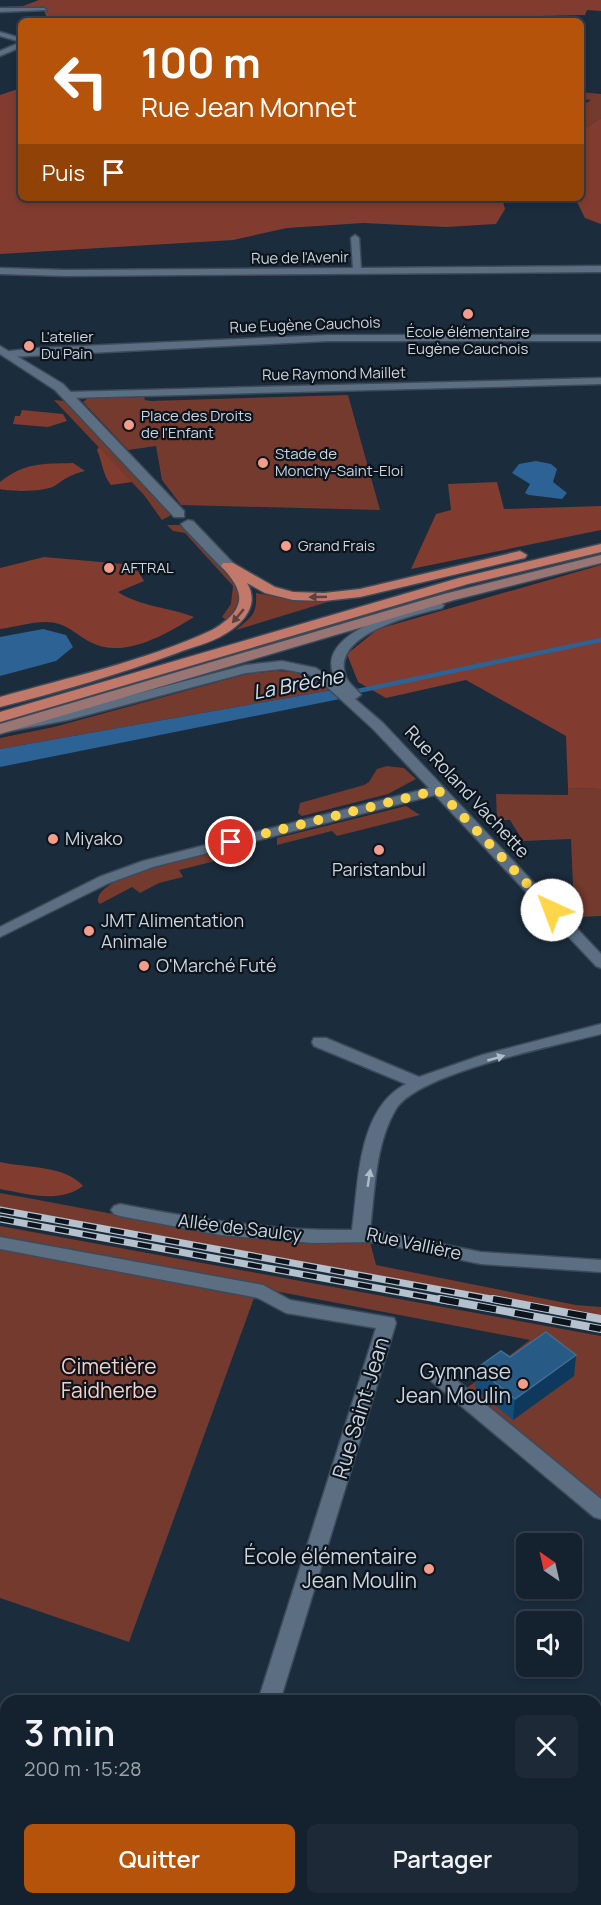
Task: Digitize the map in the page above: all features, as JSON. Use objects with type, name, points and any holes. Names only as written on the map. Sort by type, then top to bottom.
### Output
[{"type":"highway","points":[[228,566],[270,590],[293,596],[324,597],[360,593],[478,564],[601,539]]},
{"type":"highway","points":[[0,704],[431,582],[601,539]]},
{"type":"highway","points":[[0,717],[464,581],[601,548]]},
{"type":"highway","points":[[0,704],[174,650],[219,632],[236,619],[247,600],[244,588],[228,566]]},
{"type":"main road","points":[[0,729],[538,573],[601,559]]},
{"type":"street","points":[[3,12],[44,10],[38,18]]},
{"type":"street","points":[[0,34],[18,41]]},
{"type":"street","points":[[0,54],[18,44]]},
{"type":"street","points":[[355,238],[357,270]]},
{"type":"street","name":"Rue de l'Avenir","points":[[0,271],[74,273],[357,270],[601,271]]},
{"type":"street","name":"Rue Eugène Cauchois","points":[[5,352],[304,338],[601,338]]},
{"type":"street","points":[[5,352],[53,381],[228,566]]},
{"type":"street","name":"Rue Raymond Maillet","points":[[67,396],[601,381]]},
{"type":"street","points":[[339,685],[339,657],[348,643],[363,631],[404,615],[538,573]]},
{"type":"street","name":"Rue Roland Vachette","points":[[0,729],[68,716],[261,666],[282,665],[305,669],[339,685],[601,963]]},
{"type":"street","points":[[0,933],[104,880],[142,866],[438,790]]},
{"type":"street","name":"Rue Vallière","points":[[601,1029],[450,1071],[419,1083],[398,1095],[382,1119],[373,1156],[360,1236],[384,1238],[481,1258],[601,1266]]},
{"type":"street","points":[[320,1042],[419,1083]]},
{"type":"street","name":"Allée de Saulcy","points":[[120,1210],[233,1230],[312,1237],[360,1236]]},
{"type":"street","name":"Rue Saint-Jean","points":[[0,1243],[263,1292],[286,1306],[387,1323],[271,1695]]},
{"type":"street","points":[[438,1375],[601,1511]]},
{"type":"green space","points":[[584,92],[601,94],[601,118],[584,129],[584,104],[591,100],[584,99]]},
{"type":"green space","name":"Stade de Monchy-Saint-Eloi","points":[[348,395],[380,510],[181,505],[162,480],[156,446],[128,450],[83,402],[88,398],[144,397],[145,400],[150,401]]},
{"type":"green space","points":[[54,400],[64,401],[173,514],[162,520],[144,495]]},
{"type":"green space","points":[[167,525],[182,525],[236,582],[239,587],[240,601],[227,620],[222,617],[231,604],[233,586],[185,533],[173,531]]},
{"type":"green space","points":[[256,593],[294,600],[331,601],[236,630],[254,611]]},
{"type":"green space","points":[[295,672],[332,690],[0,749],[0,738],[54,727],[247,674]]},
{"type":"green space","points":[[387,766],[404,768],[416,779],[388,794],[302,816],[298,813],[300,803],[364,785],[369,782],[377,769]]},
{"type":"green space","points":[[568,788],[601,789],[601,916],[580,917],[569,907],[573,886],[571,839],[523,841],[510,820],[497,820],[496,794],[568,795]]},
{"type":"green space","points":[[406,806],[420,815],[337,836],[332,831],[277,845],[277,838]]},
{"type":"green space","points":[[234,846],[256,851],[179,870],[183,877],[159,883],[140,893],[132,887],[100,904],[98,902],[102,892],[114,882],[133,874],[179,859]]},
{"type":"green space","points":[[0,1193],[231,1233],[277,1238],[370,1242],[376,1265],[576,1305],[601,1307],[601,1316],[0,1207]]},
{"type":"green space","points":[[0,1226],[601,1336],[601,1504],[463,1391],[530,1340],[0,1238]]},
{"type":"green space","name":"Cimetière Faidherbe","points":[[0,1249],[254,1298],[129,1642],[0,1598]]},
{"type":"shaded area","points":[[39,0],[601,0],[601,11],[587,10],[585,15],[539,16],[536,18],[47,18],[44,10],[0,9],[0,7],[23,6]]},
{"type":"shaded area","points":[[18,89],[18,201],[503,201],[505,209],[496,224],[446,227],[363,223],[287,228],[233,240],[0,254],[0,95]]},
{"type":"shaded area","points":[[601,118],[601,224],[585,218],[577,202],[571,201],[584,201],[584,129]]},
{"type":"shaded area","points":[[22,410],[63,414],[67,421],[48,427],[13,424],[15,416],[20,416]]},
{"type":"shaded area","points":[[99,447],[132,482],[111,485],[104,473],[97,450]]},
{"type":"shaded area","points":[[73,463],[85,471],[69,476],[51,487],[29,491],[0,489],[0,482],[26,467]]},
{"type":"shaded area","points":[[497,482],[504,509],[601,506],[601,530],[411,569],[436,514],[451,510],[448,484]]},
{"type":"shaded area","points":[[44,557],[134,565],[144,581],[118,592],[136,601],[194,617],[171,631],[144,643],[117,648],[103,647],[90,642],[65,626],[53,623],[35,623],[0,629],[0,568]]},
{"type":"shaded area","points":[[601,565],[601,789],[568,788],[566,736],[466,680],[386,698],[358,682],[347,654],[378,629]]},
{"type":"shaded area","points":[[0,1162],[56,1171],[75,1179],[83,1186],[73,1192],[53,1196],[0,1189]]},
{"type":"water","points":[[536,461],[551,464],[557,469],[553,482],[567,493],[562,499],[525,493],[530,484],[512,473],[519,464]]},
{"type":"water","points":[[43,629],[66,635],[73,647],[56,661],[0,676],[0,637]]},
{"type":"water","name":"La Brèche","points":[[332,690],[340,699],[0,767],[0,749]]},
{"type":"building","points":[[546,1332],[576,1355],[515,1399],[477,1368],[501,1351],[510,1357]]},
{"type":"waterway","name":"La Brèche","points":[[353,692],[601,640]]},
{"type":"railway","points":[[0,1210],[502,1301]]},
{"type":"railway","points":[[0,1219],[448,1301]]},
{"type":"railway","points":[[440,1299],[601,1329]]},
{"type":"railway","points":[[493,1299],[601,1319]]},
{"type":"place","name":"École élémentaire Eugène Cauchois","points":[[468,314]]},
{"type":"place","name":"L'atelier Du Pain","points":[[29,346]]},
{"type":"place","name":"Place des Droits de l'Enfant","points":[[129,425]]},
{"type":"place","name":"Stade de Monchy-Saint-Eloi","points":[[263,463]]},
{"type":"place","name":"Grand Frais","points":[[286,546]]},
{"type":"place","name":"AFTRAL","points":[[109,568]]},
{"type":"place","name":"Miyako","points":[[53,839]]},
{"type":"place","name":"Paristanbul","points":[[379,850]]},
{"type":"place","name":"JMT Alimentation Animale","points":[[89,931]]},
{"type":"place","name":"O'Marché Futé","points":[[144,966]]},
{"type":"place","name":"Gymnase Jean Moulin","points":[[523,1384]]},
{"type":"place","name":"École élémentaire Jean Moulin","points":[[429,1569]]},
{"type":"route","points":[[231,842],[438,790],[552,910]]}]
